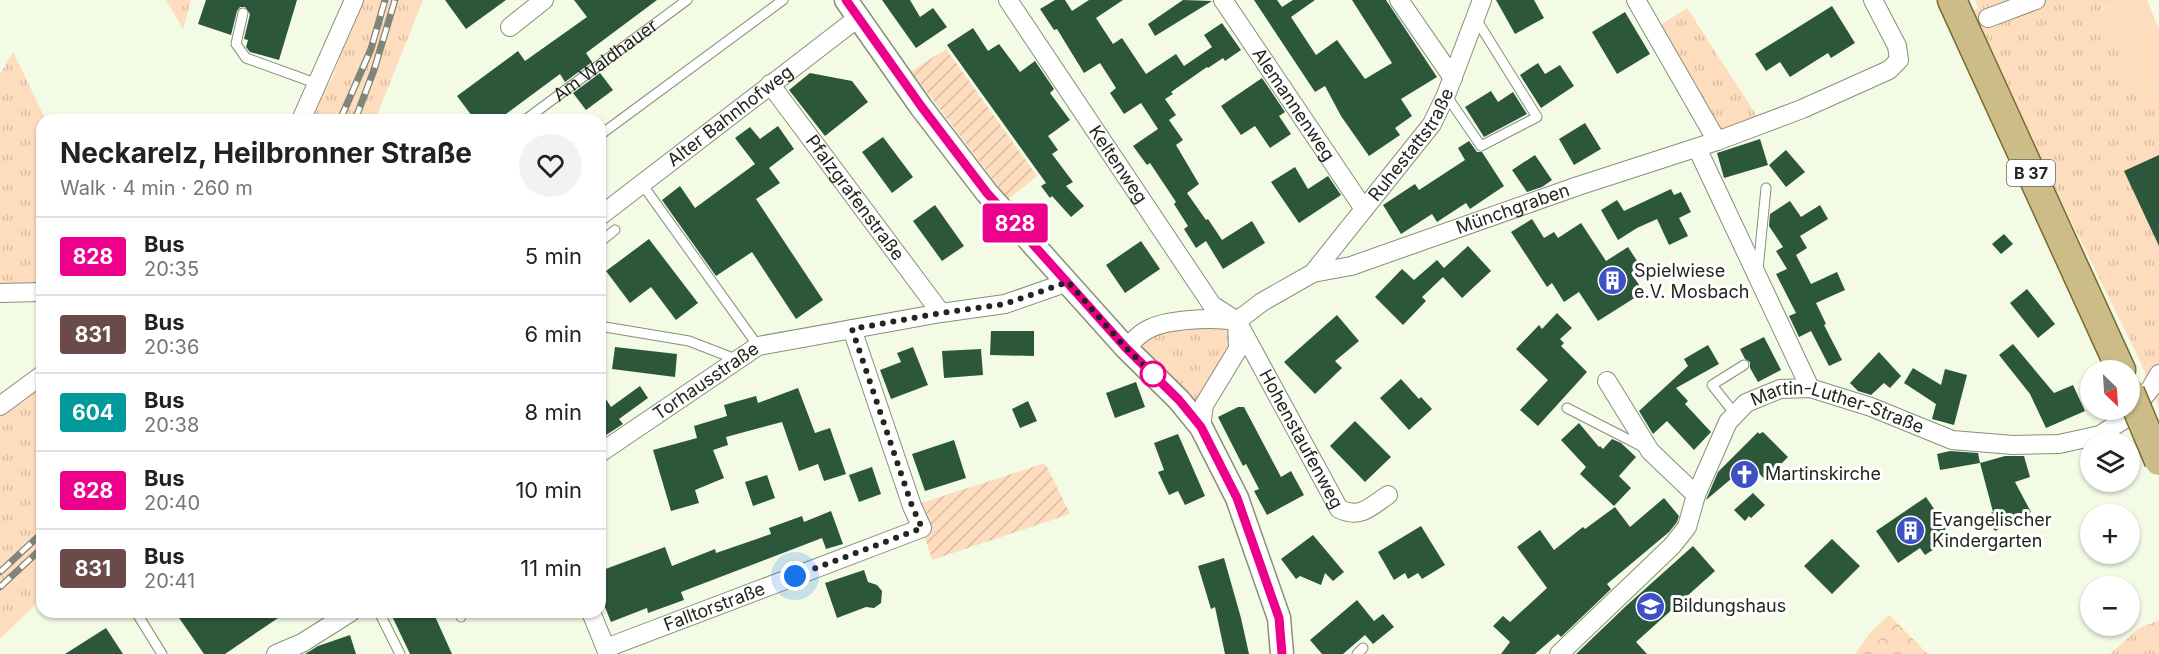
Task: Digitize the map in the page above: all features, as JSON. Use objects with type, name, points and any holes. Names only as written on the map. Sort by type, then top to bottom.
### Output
[{"type":"main road","name":"B 37","points":[[1952,0],[2116,358]]},
{"type":"main road","points":[[2140,416],[2159,461]]},
{"type":"street","points":[[304,114],[354,0]]},
{"type":"street","points":[[510,27],[544,0]]},
{"type":"street","name":"Keltenweg","points":[[1008,0],[1212,304],[1237,321]]},
{"type":"street","name":"Alemannenweg","points":[[1223,0],[1364,209]]},
{"type":"street","points":[[1399,0],[1450,87]]},
{"type":"street","name":"Ruhestattstraße","points":[[1313,273],[1432,124],[1450,87],[1482,0]]},
{"type":"street","points":[[1636,0],[1717,141]]},
{"type":"street","name":"Münchgraben","points":[[1237,321],[1262,302],[1313,273],[1351,266],[1578,186],[1717,141],[1802,109],[1889,70],[1899,60],[1897,46],[1873,0]]},
{"type":"street","points":[[1988,18],[2036,0]]},
{"type":"street","points":[[852,8],[921,106],[987,193],[1126,348],[1179,400],[1201,427],[1237,498],[1279,618],[1282,654]]},
{"type":"street","name":"Alter Bahnhofweg","points":[[606,211],[770,84],[852,8]]},
{"type":"street","name":"Pfalzgrafenstraße","points":[[770,84],[941,313]]},
{"type":"street","points":[[1697,148],[1810,388]]},
{"type":"street","name":"Torhausstraße","points":[[606,449],[758,346],[941,313],[1005,304],[1068,282]]},
{"type":"street","points":[[0,293],[36,292]]},
{"type":"street","points":[[1126,348],[1145,331],[1163,324],[1204,319],[1237,321],[1238,349],[1204,405],[1201,427]]},
{"type":"street","name":"Hohenstaufenweg","points":[[1237,321],[1339,508],[1350,514],[1356,514],[1388,495]]},
{"type":"street","name":"Falltorstraße","points":[[607,651],[922,528],[912,506],[852,329]]},
{"type":"street","name":"Martin-Luther-Straße","points":[[1559,654],[1672,546],[1687,527],[1696,495],[1728,422],[1746,403],[1780,389],[1810,388],[1871,407],[1952,440],[2059,444],[2100,435],[2128,417],[2159,374]]},
{"type":"street","points":[[0,406],[36,379]]},
{"type":"street","points":[[1606,381],[1650,451],[1696,495]]},
{"type":"street","points":[[276,654],[302,643],[342,618]]},
{"type":"street","points":[[593,618],[607,651]]},
{"type":"lane","name":"Am Waldhauer","points":[[533,114],[687,0]]},
{"type":"lane","points":[[606,131],[783,0]]},
{"type":"lane","points":[[243,14],[237,44],[246,58],[318,84]]},
{"type":"lane","points":[[1450,87],[1481,146],[1537,117],[1476,19]]},
{"type":"lane","points":[[642,184],[758,346]]},
{"type":"lane","points":[[1757,276],[1766,188]]},
{"type":"lane","points":[[606,237],[615,230]]},
{"type":"lane","points":[[606,327],[689,341],[738,360]]},
{"type":"lane","points":[[1735,414],[1713,385],[1744,365]]},
{"type":"lane","points":[[1567,408],[1650,451]]},
{"type":"lane","points":[[140,618],[162,654]]},
{"type":"lane","points":[[383,618],[400,654]]},
{"type":"green space","points":[[166,0],[191,0],[183,29]]},
{"type":"green space","points":[[358,0],[423,0],[377,114],[310,114],[333,77]]},
{"type":"green space","points":[[1975,0],[2123,0],[2100,10],[2139,97],[2159,89],[2159,407],[2140,360],[2053,184],[1974,10],[1978,8]]},
{"type":"green space","points":[[2123,0],[2147,0],[2159,29],[2159,89],[2139,97],[2100,11]]},
{"type":"green space","points":[[1687,8],[1762,124],[1717,141],[1653,30]]},
{"type":"green space","points":[[946,49],[1037,176],[1008,199],[911,71]]},
{"type":"green space","points":[[13,52],[43,114],[36,114],[36,292],[0,293],[0,74]]},
{"type":"green space","points":[[1237,321],[1238,349],[1201,427],[1126,348],[1145,331]]},
{"type":"green space","points":[[36,378],[36,604],[0,639],[0,405]]},
{"type":"green space","points":[[1045,463],[1070,514],[932,560],[912,506]]},
{"type":"green space","points":[[1889,615],[1928,654],[1855,654],[1869,634]]},
{"type":"green space","points":[[2159,620],[2159,654],[2110,654],[2130,636],[2140,636],[2140,628]]},
{"type":"building","points":[[206,0],[297,0],[279,60],[250,52],[246,47],[248,40],[244,39],[250,14],[245,7],[240,7],[237,11],[231,35],[198,24]]},
{"type":"building","points":[[445,0],[506,0],[466,29]]},
{"type":"building","points":[[574,0],[657,0],[586,53],[592,62],[565,82],[560,74],[506,114],[470,114],[457,96],[518,51],[525,61],[587,17]]},
{"type":"building","points":[[882,0],[910,0],[920,17],[933,8],[947,27],[916,48]]},
{"type":"building","points":[[1055,0],[1065,0],[1072,11],[1089,0],[1123,0],[1096,18],[1113,44],[1122,38],[1146,74],[1176,54],[1184,66],[1212,47],[1204,35],[1222,23],[1241,50],[1225,61],[1223,58],[1207,67],[1171,92],[1173,94],[1165,99],[1176,115],[1169,120],[1183,140],[1176,145],[1199,184],[1187,193],[1206,220],[1208,219],[1222,240],[1252,221],[1265,243],[1223,269],[1206,241],[1196,248],[1184,229],[1188,226],[1174,204],[1176,202],[1150,163],[1147,165],[1133,146],[1158,129],[1141,103],[1124,114],[1110,93],[1116,88],[1100,63],[1084,73],[1057,29],[1054,30],[1040,9]]},
{"type":"building","points":[[1183,0],[1212,1],[1155,36],[1148,24]]},
{"type":"building","points":[[1254,0],[1277,0],[1282,7],[1293,0],[1315,0],[1291,17],[1316,55],[1337,40],[1365,79],[1392,63],[1352,0],[1386,0],[1437,77],[1401,99],[1412,116],[1395,128],[1400,135],[1369,156],[1341,116],[1325,86],[1315,92]]},
{"type":"building","points":[[1496,0],[1534,0],[1544,18],[1515,34]]},
{"type":"building","points":[[1832,6],[1855,43],[1831,58],[1828,53],[1790,77],[1780,62],[1766,71],[1755,54]]},
{"type":"building","points":[[1625,12],[1650,54],[1617,74],[1592,32]]},
{"type":"building","points":[[973,28],[988,51],[999,44],[1020,72],[1035,61],[1054,89],[1050,93],[1070,120],[1048,136],[1058,150],[1052,154],[1073,182],[1066,186],[1084,206],[1071,217],[1052,196],[1050,198],[1041,186],[1046,183],[947,45]]},
{"type":"building","points":[[1538,63],[1545,74],[1560,65],[1574,86],[1541,108],[1520,75]]},
{"type":"building","points":[[600,73],[613,90],[586,110],[573,93]]},
{"type":"building","points":[[810,73],[852,81],[868,102],[825,136],[789,90]]},
{"type":"building","points":[[1262,78],[1285,112],[1279,116],[1291,134],[1270,148],[1255,126],[1241,135],[1221,106]]},
{"type":"building","points":[[1491,91],[1498,102],[1513,92],[1527,114],[1484,137],[1465,107]]},
{"type":"building","points":[[1585,123],[1601,149],[1574,165],[1559,139]]},
{"type":"building","points":[[778,126],[794,149],[769,168],[780,183],[756,199],[823,300],[796,319],[752,252],[716,276],[662,200],[680,186],[695,208],[755,164],[735,138],[750,127],[760,139]]},
{"type":"building","points":[[883,137],[913,177],[892,193],[862,152]]},
{"type":"building","points":[[1760,139],[1768,165],[1724,178],[1717,153]]},
{"type":"building","points":[[1469,141],[1477,152],[1482,152],[1504,186],[1470,209],[1466,203],[1437,222],[1432,214],[1401,234],[1383,205],[1415,184],[1419,190],[1465,160],[1458,148]]},
{"type":"building","points":[[1786,150],[1805,172],[1786,187],[1769,165]]},
{"type":"building","points":[[1535,155],[1552,180],[1542,187],[1527,192],[1512,170]]},
{"type":"building","points":[[2159,155],[2159,246],[2124,171]]},
{"type":"building","points":[[1295,167],[1308,189],[1328,176],[1341,195],[1299,223],[1271,182]]},
{"type":"building","points":[[1671,189],[1674,195],[1681,192],[1691,212],[1679,218],[1688,236],[1669,245],[1657,219],[1618,240],[1601,210],[1617,200],[1624,211]]},
{"type":"building","points":[[1790,201],[1801,217],[1820,205],[1828,219],[1800,236],[1807,248],[1796,255],[1811,284],[1837,272],[1845,290],[1816,303],[1826,324],[1824,325],[1842,360],[1829,366],[1811,331],[1799,337],[1789,316],[1796,313],[1776,274],[1787,269],[1776,251],[1783,247],[1769,226],[1770,214]]},
{"type":"building","points":[[935,205],[964,246],[942,261],[913,221]]},
{"type":"building","points":[[1532,219],[1544,238],[1554,232],[1558,238],[1581,223],[1606,261],[1628,247],[1641,267],[1631,273],[1644,292],[1598,321],[1579,292],[1564,302],[1552,283],[1547,287],[1511,232]]},
{"type":"building","points":[[2004,234],[2013,244],[2001,254],[1992,244]]},
{"type":"building","points":[[649,239],[698,303],[676,320],[651,287],[630,303],[606,271]]},
{"type":"building","points":[[1141,241],[1160,269],[1125,293],[1106,265]]},
{"type":"building","points":[[1468,246],[1491,271],[1462,298],[1443,277],[1422,297],[1426,301],[1403,325],[1375,297],[1402,269],[1414,280],[1437,260],[1444,268]]},
{"type":"building","points":[[2027,289],[2055,324],[2038,338],[2010,303]]},
{"type":"building","points":[[1557,313],[1572,328],[1560,339],[1564,343],[1561,346],[1587,372],[1538,426],[1520,410],[1548,380],[1516,349],[1539,325],[1542,329]]},
{"type":"building","points":[[1337,315],[1359,341],[1335,361],[1342,368],[1315,394],[1284,362]]},
{"type":"building","points":[[991,331],[1034,331],[1034,356],[990,355]]},
{"type":"building","points":[[1764,337],[1781,370],[1758,382],[1750,368],[1750,362],[1745,359],[1740,349]]},
{"type":"building","points":[[2013,344],[2054,393],[2073,385],[2080,400],[2080,413],[2046,428],[2030,394],[1999,355]]},
{"type":"building","points":[[1708,345],[1719,364],[1676,388],[1688,401],[1685,404],[1711,432],[1694,450],[1667,421],[1653,434],[1639,411],[1688,366],[1684,359]]},
{"type":"building","points":[[615,347],[677,354],[675,377],[612,369]]},
{"type":"building","points":[[913,347],[928,385],[891,399],[880,370],[901,362],[897,353]]},
{"type":"building","points":[[981,349],[983,375],[944,378],[942,351]]},
{"type":"building","points":[[1879,352],[1901,376],[1890,388],[1884,383],[1871,395],[1858,391],[1850,383]]},
{"type":"building","points":[[1913,368],[1941,385],[1945,369],[1967,375],[1954,425],[1932,419],[1936,404],[1904,383]]},
{"type":"building","points":[[1401,379],[1419,399],[1421,397],[1432,409],[1409,430],[1380,398]]},
{"type":"building","points":[[1136,382],[1145,407],[1115,418],[1106,393]]},
{"type":"building","points":[[640,386],[648,398],[619,419],[623,424],[606,435],[606,399],[611,407]]},
{"type":"building","points":[[798,388],[815,433],[830,428],[846,474],[824,481],[818,464],[799,471],[782,422],[726,437],[728,445],[713,450],[724,478],[695,490],[699,503],[671,511],[653,450],[697,438],[694,426],[727,416],[724,405],[756,396],[758,403]]},
{"type":"building","points":[[1028,401],[1037,421],[1020,428],[1012,409]]},
{"type":"building","points":[[1238,407],[1244,407],[1281,477],[1291,471],[1304,495],[1267,515],[1254,491],[1259,489],[1246,464],[1243,466],[1218,417]]},
{"type":"building","points":[[1355,421],[1391,457],[1365,482],[1330,446]]},
{"type":"building","points":[[1579,423],[1599,447],[1603,449],[1612,439],[1621,443],[1636,457],[1619,476],[1631,488],[1614,506],[1580,474],[1586,467],[1561,440]]},
{"type":"building","points":[[1758,432],[1759,434],[1763,432],[1788,457],[1765,480],[1750,463],[1706,500],[1718,472]]},
{"type":"building","points":[[1178,434],[1205,496],[1185,505],[1178,491],[1169,495],[1158,472],[1164,470],[1154,443]]},
{"type":"building","points":[[954,440],[966,478],[925,491],[912,454]]},
{"type":"building","points":[[1950,451],[1978,453],[1980,463],[1940,470],[1937,454]]},
{"type":"building","points":[[2005,456],[2024,456],[2030,477],[2015,482],[2031,512],[1995,531],[1986,515],[1993,512],[1980,463]]},
{"type":"building","points":[[872,467],[881,494],[859,502],[849,475]]},
{"type":"building","points":[[767,475],[775,498],[753,506],[745,482]]},
{"type":"building","points":[[1753,493],[1765,505],[1745,521],[1734,510]]},
{"type":"building","name":"Evangelischer Kindergarten","points":[[1926,497],[1947,528],[1942,532],[1948,540],[1925,555],[1920,548],[1898,563],[1876,531]]},
{"type":"building","points":[[1664,498],[1679,516],[1677,522],[1669,532],[1607,584],[1611,589],[1561,637],[1558,634],[1535,654],[1501,654],[1510,642],[1493,626],[1503,616],[1510,622],[1547,588],[1517,547],[1540,530],[1554,550],[1583,527],[1585,529],[1615,507],[1630,527]]},
{"type":"building","points":[[831,511],[843,544],[826,549],[822,538],[681,592],[684,600],[648,613],[647,608],[611,622],[606,610],[606,569],[665,547],[672,566],[715,549],[716,553],[771,534],[769,528],[802,516],[804,522]]},
{"type":"building","points":[[1421,526],[1445,565],[1422,579],[1418,573],[1408,579],[1405,573],[1394,580],[1378,552]]},
{"type":"building","points":[[1313,535],[1344,572],[1333,581],[1325,573],[1321,585],[1300,576],[1296,579],[1281,559]]},
{"type":"building","points":[[1832,539],[1860,566],[1832,594],[1804,566]]},
{"type":"building","name":"Bildungshaus","points":[[1693,546],[1715,571],[1636,642],[1647,654],[1576,654],[1626,606]]},
{"type":"building","points":[[1224,558],[1249,654],[1225,654],[1215,607],[1211,609],[1198,566]]},
{"type":"building","points":[[864,570],[868,582],[877,585],[882,591],[881,603],[874,608],[866,607],[837,618],[825,583]]},
{"type":"building","points":[[1357,600],[1374,621],[1383,614],[1394,627],[1373,644],[1365,635],[1343,654],[1322,654],[1310,640]]},
{"type":"building","points":[[179,618],[278,618],[225,654],[204,654]]},
{"type":"building","points":[[393,618],[436,618],[452,654],[410,654]]},
{"type":"building","points":[[106,628],[123,654],[65,654]]},
{"type":"building","points":[[350,635],[356,654],[305,654],[318,646]]},
{"type":"railway","points":[[343,114],[371,49],[385,0]]},
{"type":"railway","points":[[357,114],[374,70],[395,0]]},
{"type":"railway","points":[[0,572],[36,539]]},
{"type":"railway","points":[[0,587],[36,554]]},
{"type":"bus line","name":"828","points":[[846,0],[921,106],[987,193],[1126,348],[1179,400],[1201,427],[1237,498],[1279,618],[1282,654]]},
{"type":"place","name":"Spielwiese e.V. Mosbach","points":[[1613,281]]},
{"type":"place","name":"Martinskirche","points":[[1744,474]]},
{"type":"place","name":"Evangelischer Kindergarten","points":[[1911,530]]},
{"type":"place","name":"Bildungshaus","points":[[1651,606]]},
{"type":"route","points":[[795,576],[922,528],[912,506],[852,329],[1005,304],[1068,282],[1126,348],[1153,374]]}]
